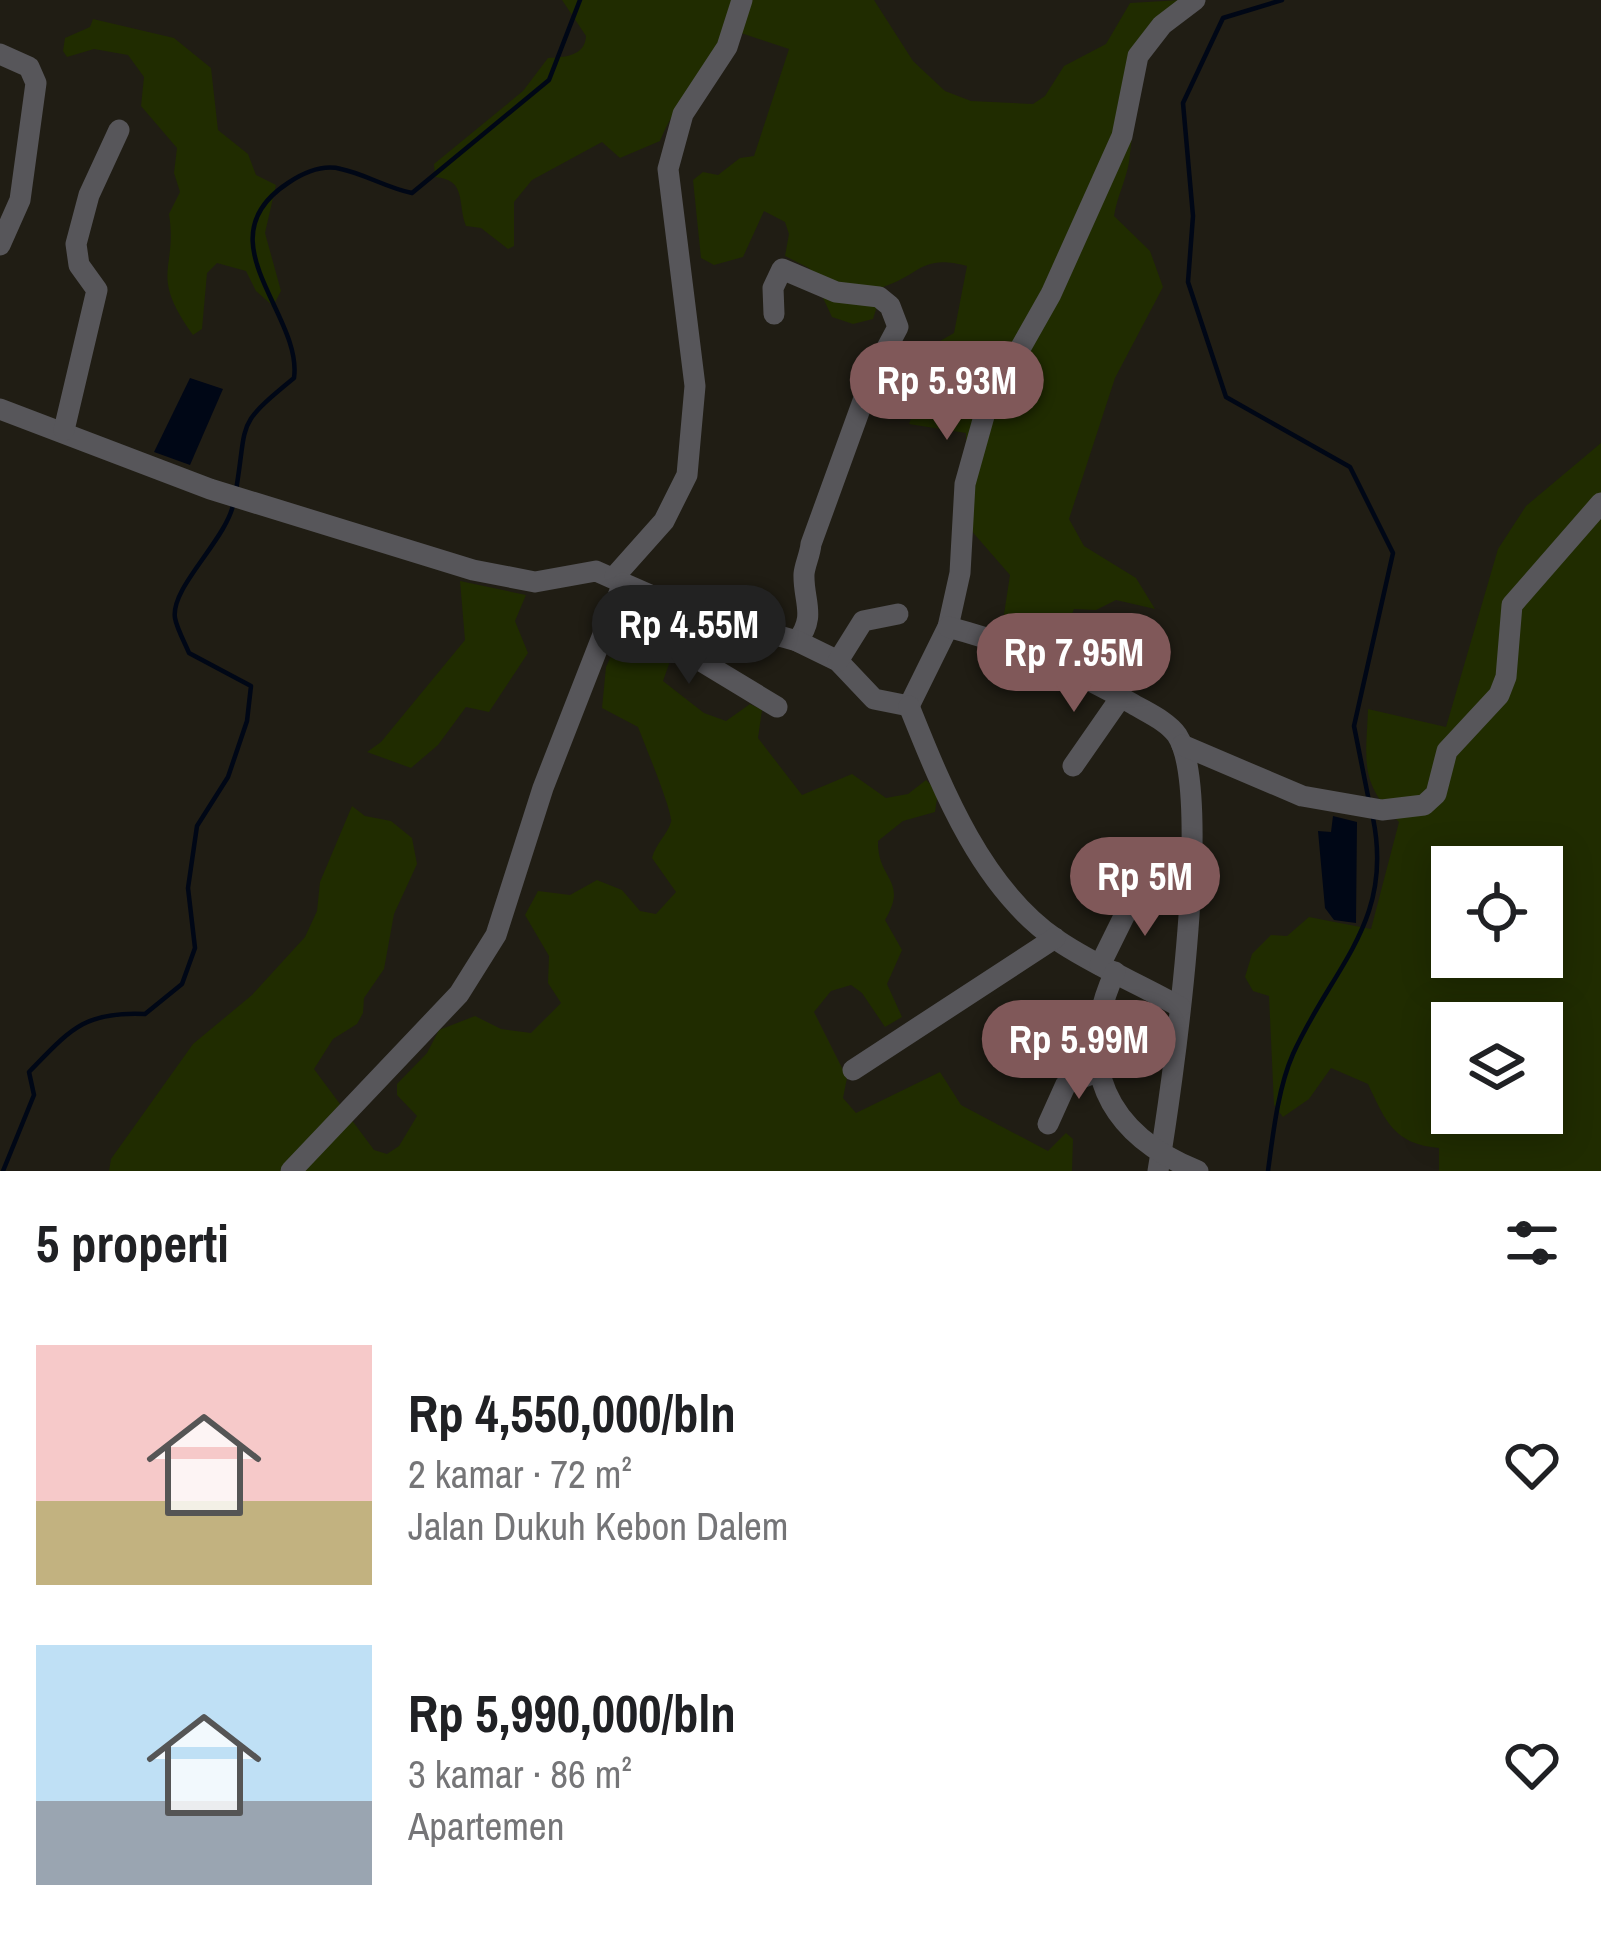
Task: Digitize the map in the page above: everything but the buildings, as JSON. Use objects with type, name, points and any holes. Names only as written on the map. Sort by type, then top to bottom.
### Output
[{"type":"street","points":[[291,1171],[459,994],[496,935],[619,579],[664,521],[687,475],[695,386],[668,170],[683,114],[727,47],[742,0]]},
{"type":"street","points":[[908,706],[921,690],[948,627],[960,572],[965,484],[986,409],[1051,294],[1122,136],[1138,56],[1162,25],[1195,0]]},
{"type":"street","points":[[0,54],[29,67],[36,83],[20,200],[0,245]]},
{"type":"street","points":[[64,430],[97,290],[80,266],[78,233],[119,130]]},
{"type":"street","points":[[774,314],[773,288],[782,269],[836,292],[880,297],[890,306],[898,327],[872,376],[811,544],[804,573],[811,598],[808,628],[797,641]]},
{"type":"street","points":[[0,409],[210,489],[499,576],[535,582],[596,572],[619,579],[680,608],[797,641],[838,661],[874,699],[908,706]]},
{"type":"street","points":[[1182,745],[1282,789],[1348,806],[1382,810],[1424,805],[1436,794],[1447,751],[1498,695],[1506,677],[1512,605],[1601,502]]},
{"type":"street","points":[[680,608],[687,644],[696,658],[777,707]]},
{"type":"street","points":[[838,661],[862,622],[898,614]]},
{"type":"street","points":[[948,627],[1025,648],[1121,697],[1174,730],[1182,745],[1192,879],[1179,1050],[1160,1163]]},
{"type":"street","points":[[1073,766],[1121,697]]},
{"type":"street","points":[[908,706],[968,836],[1024,912],[1054,938],[1180,1007]]},
{"type":"street","points":[[1138,888],[1107,969],[1095,1018],[1097,1072],[1160,1163],[1198,1171]]},
{"type":"street","points":[[853,1070],[1054,938]]},
{"type":"street","points":[[1048,1124],[1066,1084],[1097,1072]]},
{"type":"green space","points":[[562,0],[874,0],[913,61],[945,91],[971,101],[1033,104],[1045,96],[1064,66],[1106,44],[1130,3],[1181,0],[1163,19],[1143,56],[1129,162],[1114,216],[1150,251],[1163,287],[1115,378],[1069,519],[1084,546],[1136,578],[1155,609],[1116,600],[1096,610],[1074,609],[1057,651],[1001,634],[1010,575],[955,512],[966,465],[966,433],[909,424],[940,341],[954,333],[967,266],[940,262],[922,267],[883,287],[873,319],[853,324],[832,317],[809,268],[785,256],[789,234],[785,222],[764,211],[743,257],[714,265],[701,258],[693,180],[703,172],[718,175],[740,158],[754,156],[789,49],[726,28],[660,141],[620,158],[602,142],[532,180],[514,202],[514,246],[508,249],[481,228],[466,226],[456,187],[435,177],[434,164],[523,91],[548,58],[582,48],[586,36]]},
{"type":"green space","points":[[93,19],[174,38],[211,68],[218,130],[248,154],[256,175],[276,185],[265,233],[281,291],[273,306],[256,291],[246,271],[217,263],[207,273],[202,329],[193,335],[179,314],[168,284],[169,214],[180,192],[174,173],[177,148],[141,106],[144,77],[128,55],[94,49],[67,57],[63,51],[65,38],[90,27]]},
{"type":"green space","points":[[1601,443],[1601,1171],[1439,1171],[1439,1148],[1402,1136],[1387,1120],[1368,1084],[1331,1068],[1309,1099],[1283,1117],[1274,1105],[1269,996],[1253,991],[1245,977],[1252,954],[1271,935],[1287,936],[1309,917],[1371,929],[1399,822],[1371,783],[1368,709],[1446,727],[1498,549],[1526,506]]},
{"type":"green space","points":[[460,581],[526,595],[515,621],[528,653],[489,712],[466,707],[438,745],[411,768],[367,752],[381,742],[465,640]]},
{"type":"green space","points":[[629,617],[671,633],[674,650],[663,681],[704,713],[726,721],[750,704],[762,710],[758,738],[802,795],[852,774],[886,798],[908,794],[926,780],[938,792],[935,812],[903,821],[878,841],[894,896],[885,920],[902,950],[887,984],[902,1017],[885,1027],[851,985],[831,991],[814,1012],[847,1078],[843,1098],[856,1113],[940,1072],[961,1105],[1048,1151],[1066,1133],[1073,1139],[1072,1171],[109,1171],[111,1159],[193,1044],[252,995],[305,937],[317,911],[320,882],[352,806],[365,816],[391,821],[412,838],[417,864],[394,914],[384,969],[364,998],[363,1013],[357,1024],[333,1039],[314,1069],[374,1150],[387,1154],[399,1146],[417,1116],[397,1095],[397,1084],[427,1053],[439,1030],[475,1016],[501,1029],[531,1033],[561,1003],[548,983],[549,956],[525,915],[538,891],[570,895],[597,880],[622,890],[640,911],[656,914],[676,892],[652,858],[671,816],[638,727],[602,708],[606,667]]},
{"type":"water","points":[[190,378],[223,389],[190,465],[154,452]]},
{"type":"water","points":[[1333,816],[1357,822],[1356,923],[1334,920],[1325,908],[1318,831],[1331,832]]},
{"type":"waterway","points":[[236,490],[247,426],[261,406],[294,378],[293,354],[254,253],[254,229],[264,205],[294,179],[327,168],[350,171],[412,193],[549,80],[580,0]]},
{"type":"waterway","points":[[1282,0],[1223,18],[1183,103],[1193,216],[1188,282],[1226,397],[1350,467],[1393,553],[1354,726],[1369,801]]},
{"type":"waterway","points":[[3,1171],[34,1095],[29,1072],[80,1026],[107,1016],[145,1014],[182,984],[195,948],[188,888],[197,826],[228,777],[247,721],[251,686],[189,653],[176,622],[176,606],[222,531],[234,501]]},
{"type":"waterway","points":[[1268,1171],[1277,1111],[1293,1054],[1367,915],[1377,854],[1373,818]]}]
